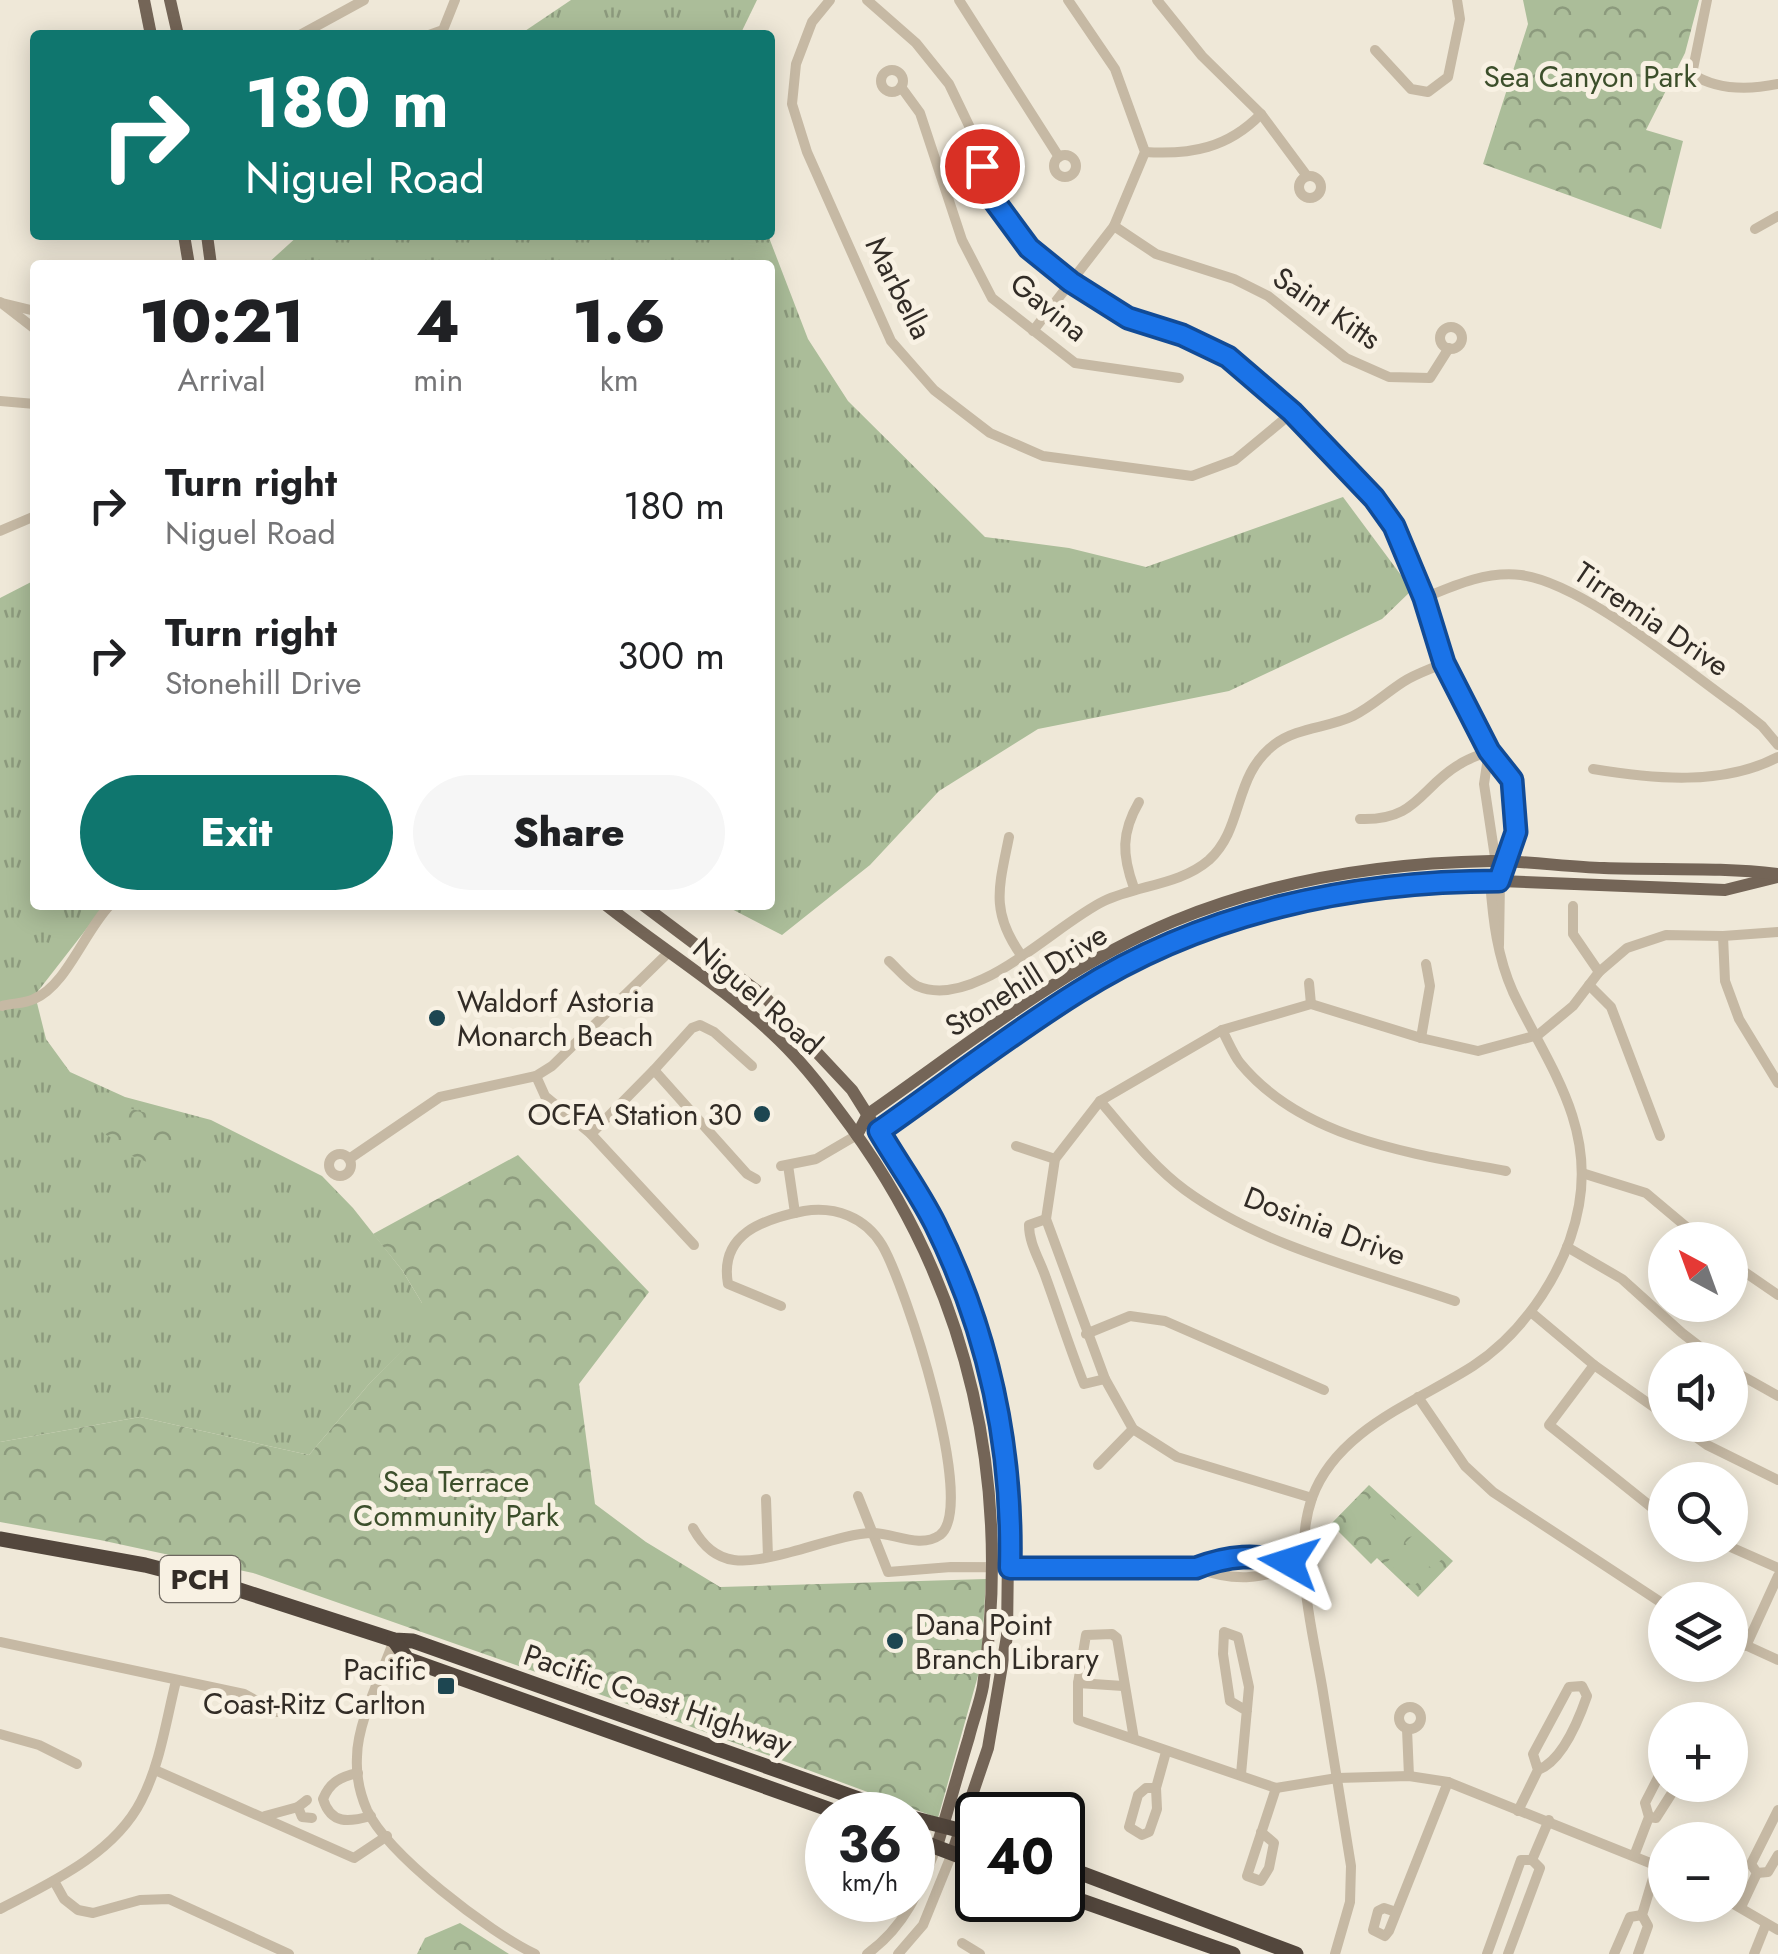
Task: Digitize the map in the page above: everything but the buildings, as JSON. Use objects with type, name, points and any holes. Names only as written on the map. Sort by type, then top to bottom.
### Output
[{"type":"highway","name":"Pacific Coast Highway","points":[[0,1540],[145,1564],[394,1640],[413,1641],[839,1792]]},
{"type":"highway","name":"Pacific Coast Highway","points":[[394,1640],[406,1659],[805,1801]]},
{"type":"highway","points":[[935,1825],[955,1831]]},
{"type":"highway","points":[[935,1846],[955,1854]]},
{"type":"highway","points":[[1085,1875],[1296,1954]]},
{"type":"highway","points":[[1085,1902],[1233,1954]]},
{"type":"main road","points":[[144,0],[150,30]]},
{"type":"main road","points":[[170,0],[177,30]]},
{"type":"main road","name":"Stonehill Drive","points":[[857,1135],[868,1114],[1080,968],[1172,922],[1242,896],[1324,875],[1500,862],[1574,868],[1734,868],[1778,875]]},
{"type":"main road","name":"Stonehill Drive","points":[[857,1135],[879,1131],[1080,990],[1150,952],[1239,917],[1343,892],[1404,884],[1496,881],[1725,890],[1778,875]]},
{"type":"main road","name":"Niguel Road","points":[[613,910],[778,1039],[828,1096],[888,1180],[938,1279],[967,1361],[990,1486],[992,1568],[982,1690],[951,1830]]},
{"type":"main road","name":"Niguel Road","points":[[649,910],[764,996],[831,1066],[868,1114],[934,1221],[985,1357],[1009,1472],[1007,1636],[988,1748],[951,1830]]},
{"type":"main road","points":[[945,1849],[951,1830]]},
{"type":"street","points":[[309,30],[364,0]]},
{"type":"street","points":[[443,30],[454,0]]},
{"type":"street","name":"Marbella","points":[[830,0],[812,22],[796,64],[792,104],[807,152],[891,341],[934,390],[990,433],[1043,456],[1192,476],[1235,460],[1292,412]]},
{"type":"street","points":[[866,0],[916,43],[949,84],[974,136],[990,195],[1029,248],[1071,282],[1128,318],[1182,335],[1228,357],[1292,412],[1384,512],[1394,526],[1424,598],[1444,663],[1489,751],[1512,780],[1516,832],[1500,862],[1496,881],[1501,934],[1498,951],[1513,992],[1568,1096],[1582,1173],[1579,1206],[1567,1248],[1532,1313],[1476,1364],[1358,1435],[1334,1462],[1312,1498],[1302,1565],[1351,1866],[1350,1902],[1336,1949]]},
{"type":"street","points":[[1033,332],[1114,226],[1145,152],[1115,69],[1068,0]]},
{"type":"street","points":[[1157,0],[1202,56],[1260,114],[1307,176]]},
{"type":"street","points":[[1375,50],[1412,89],[1428,92],[1448,77],[1460,19],[1457,0]]},
{"type":"street","points":[[1707,0],[1690,70],[1694,77],[1748,89],[1778,84]]},
{"type":"street","points":[[962,1],[1059,157]]},
{"type":"street","name":"Gavina","points":[[901,87],[920,113],[962,240],[992,298],[1075,363],[1180,378]]},
{"type":"street","points":[[1145,152],[1171,154],[1218,146],[1243,133],[1260,114]]},
{"type":"street","points":[[1755,230],[1778,216]]},
{"type":"street","name":"Saint Kitts","points":[[1114,226],[1156,254],[1234,279],[1268,296],[1346,358],[1389,377],[1430,378],[1449,348]]},
{"type":"street","points":[[1,304],[30,310]]},
{"type":"street","points":[[1,304],[30,326]]},
{"type":"street","points":[[0,401],[30,404]]},
{"type":"street","points":[[0,531],[30,518]]},
{"type":"street","name":"Tirremia Drive","points":[[1424,598],[1476,577],[1519,575],[1552,582],[1582,597],[1738,707],[1778,745]]},
{"type":"street","points":[[889,961],[914,984],[930,990],[971,985],[992,975],[1085,910],[1134,888],[1188,875],[1224,843],[1248,773],[1278,741],[1348,718],[1406,679],[1444,663]]},
{"type":"street","points":[[1360,819],[1380,820],[1403,811],[1458,764],[1489,751]]},
{"type":"street","points":[[1489,751],[1484,784],[1500,862]]},
{"type":"street","points":[[1593,769],[1621,774],[1724,777],[1778,757]]},
{"type":"street","points":[[1134,888],[1124,862],[1124,841],[1129,819],[1139,802]]},
{"type":"street","points":[[1009,837],[998,908],[1006,933],[1021,954]]},
{"type":"street","points":[[1573,906],[1573,934],[1599,972]]},
{"type":"street","points":[[2,1006],[37,998],[60,979],[82,940],[106,910]]},
{"type":"street","points":[[1312,1498],[1176,1457],[1133,1428],[1104,1379],[1046,1220],[1055,1159],[1100,1101],[1222,1030],[1311,1004],[1478,1051],[1538,1035],[1573,1006],[1599,972],[1627,948],[1666,935],[1778,932]]},
{"type":"street","points":[[1723,936],[1725,981],[1739,1019],[1778,1083]]},
{"type":"street","points":[[349,1159],[440,1097],[536,1076],[572,1049],[606,1010],[669,952]]},
{"type":"street","points":[[1422,1038],[1430,986],[1426,964]]},
{"type":"street","points":[[1309,982],[1311,1004]]},
{"type":"street","points":[[1589,985],[1611,1007],[1660,1136]]},
{"type":"street","points":[[591,1134],[692,1028],[700,1025],[714,1032],[752,1066]]},
{"type":"street","points":[[1222,1030],[1239,1062],[1268,1090],[1312,1118],[1402,1152],[1506,1171]]},
{"type":"street","points":[[654,1070],[747,1174],[756,1179]]},
{"type":"street","points":[[536,1076],[545,1096],[591,1134],[694,1245]]},
{"type":"street","name":"Dosinia Drive","points":[[1100,1101],[1182,1188],[1220,1213],[1274,1238],[1455,1301]]},
{"type":"street","name":"Stonehill Drive","points":[[794,1213],[784,1166],[816,1159],[857,1135]]},
{"type":"street","points":[[1016,1146],[1055,1159]]},
{"type":"street","points":[[1582,1173],[1646,1193],[1681,1222]]},
{"type":"street","points":[[693,1528],[710,1552],[732,1562],[872,1532],[918,1540],[941,1534],[950,1520],[948,1448],[919,1340],[882,1245],[850,1215],[825,1208],[768,1219],[741,1236],[730,1251],[725,1268],[728,1284],[781,1306]]},
{"type":"street","points":[[1046,1220],[1029,1225],[1029,1236],[1062,1328],[1084,1384],[1104,1379]]},
{"type":"street","points":[[1567,1248],[1622,1279],[1693,1342]]},
{"type":"street","points":[[1748,1274],[1778,1295]]},
{"type":"street","points":[[1532,1313],[1594,1365],[1648,1403]]},
{"type":"street","points":[[1086,1334],[1130,1316],[1165,1320],[1324,1390]]},
{"type":"street","points":[[1594,1365],[1549,1425],[1648,1504]]},
{"type":"street","points":[[1748,1379],[1778,1396]]},
{"type":"street","points":[[1418,1398],[1465,1466],[1493,1492],[1648,1594]]},
{"type":"street","points":[[1098,1465],[1133,1428]]},
{"type":"street","points":[[1703,1442],[1778,1480]]},
{"type":"street","points":[[858,1496],[888,1572],[1196,1568],[1225,1578],[1268,1576],[1302,1565]]},
{"type":"street","points":[[766,1500],[768,1557]]},
{"type":"street","points":[[1748,1555],[1778,1568]]},
{"type":"street","points":[[1196,1568],[1224,1557],[1265,1556],[1302,1565]]},
{"type":"street","points":[[1748,1642],[1778,1576]]},
{"type":"street","points":[[1241,1774],[1247,1711],[1249,1687],[1238,1637],[1224,1632],[1230,1701],[1247,1711]]},
{"type":"street","points":[[1134,1740],[1114,1635],[1086,1635],[1078,1683],[1078,1720],[1166,1752],[1241,1774],[1276,1788],[1337,1778],[1409,1776],[1448,1782],[1648,1862]]},
{"type":"street","points":[[394,1640],[359,1737],[358,1772],[370,1816],[465,1910],[534,1954]]},
{"type":"street","points":[[0,1642],[244,1694],[277,1712]]},
{"type":"street","points":[[1748,1647],[1778,1660]]},
{"type":"street","points":[[0,1909],[54,1881],[98,1851],[124,1827],[141,1803],[154,1770],[176,1681]]},
{"type":"street","points":[[1078,1683],[1123,1686]]},
{"type":"street","points":[[1518,1811],[1538,1770],[1553,1760],[1581,1713],[1587,1696],[1582,1686],[1569,1687],[1544,1732],[1534,1754],[1538,1770]]},
{"type":"street","points":[[1408,1728],[1409,1776]]},
{"type":"street","points":[[0,1734],[39,1745],[77,1764]]},
{"type":"street","points":[[1156,1788],[1166,1752]]},
{"type":"street","points":[[154,1770],[354,1858],[387,1836]]},
{"type":"street","points":[[277,1822],[312,1808],[332,1783],[358,1772]]},
{"type":"street","points":[[1396,1912],[1448,1782]]},
{"type":"street","points":[[1261,1832],[1276,1788]]},
{"type":"street","points":[[1634,1856],[1649,1816],[1645,1803],[1648,1797]]},
{"type":"street","points":[[1649,1816],[1656,1818],[1666,1802]]},
{"type":"street","points":[[264,1816],[312,1808],[345,1822],[370,1816]]},
{"type":"street","points":[[1757,1873],[1752,1864],[1778,1810]]},
{"type":"street","points":[[1532,1860],[1549,1820]]},
{"type":"street","points":[[867,1954],[902,1922],[945,1849]]},
{"type":"street","points":[[898,1954],[923,1924],[945,1849]]},
{"type":"street","points":[[1757,1873],[1768,1872],[1778,1855]]},
{"type":"street","points":[[1488,1954],[1522,1860],[1532,1860],[1540,1868],[1508,1954]]},
{"type":"street","points":[[1748,1886],[1757,1873]]},
{"type":"street","points":[[54,1881],[64,1899],[78,1910],[94,1913],[140,1900],[168,1899],[289,1954]]},
{"type":"street","points":[[1642,1915],[1648,1900]]},
{"type":"street","points":[[1748,1912],[1778,1930]]},
{"type":"street","points":[[1614,1954],[1630,1917],[1642,1915]]},
{"type":"street","points":[[1638,1954],[1648,1926],[1642,1915]]},
{"type":"street","points":[[1754,1954],[1766,1924]]},
{"type":"street","points":[[962,1943],[980,1954]]},
{"type":"green space","points":[[571,0],[757,0],[742,30],[526,30]]},
{"type":"green space","name":"Sea Canyon Park","points":[[1523,0],[1699,0],[1685,53],[1646,130],[1683,141],[1661,229],[1483,164],[1528,24]]},
{"type":"green space","points":[[294,240],[770,240],[808,339],[848,401],[985,537],[1069,548],[1146,567],[1343,497],[1412,590],[1382,619],[1229,691],[1038,729],[939,791],[870,865],[782,935],[734,910],[775,910],[775,260],[272,260]]},
{"type":"green space","points":[[30,583],[30,910],[101,910],[35,995],[46,1039],[70,1072],[125,1097],[211,1120],[322,1176],[402,1270],[422,1303],[423,1331],[369,1384],[309,1455],[140,1417],[0,1442],[0,598]]},
{"type":"green space","points":[[115,1104],[195,1127],[159,1167],[130,1155],[103,1133]]},
{"type":"green space","name":"Sea Terrace Community Park","points":[[518,1155],[649,1292],[579,1384],[595,1504],[646,1542],[720,1587],[986,1579],[981,1665],[938,1818],[935,1792],[868,1792],[253,1573],[0,1522],[0,1442],[140,1417],[309,1455],[369,1384],[422,1331],[422,1303],[373,1234]]},
{"type":"green space","points":[[1369,1485],[1453,1561],[1418,1597],[1377,1558],[1371,1564],[1331,1524]]},
{"type":"green space","points":[[1372,1496],[1398,1522],[1386,1534],[1360,1509]]},
{"type":"green space","points":[[1417,1531],[1444,1557],[1432,1569],[1405,1543]]},
{"type":"green space","points":[[1399,1549],[1425,1575],[1413,1587],[1387,1562]]},
{"type":"green space","points":[[460,1923],[509,1954],[417,1954],[425,1938]]},
{"type":"place","name":"Waldorf Astoria Monarch Beach","points":[[437,1018]]},
{"type":"place","name":"OCFA Station 30","points":[[762,1114]]},
{"type":"place","name":"Dana Point Branch Library","points":[[895,1641]]},
{"type":"place","name":"Pacific Coast-Ritz Carlton","points":[[446,1686]]},
{"type":"route","points":[[982,166],[990,195],[1029,248],[1099,302],[1128,318],[1182,335],[1228,357],[1292,412],[1374,498],[1394,526],[1424,598],[1444,663],[1489,751],[1512,780],[1516,832],[1499,881],[1440,881],[1343,892],[1239,917],[1150,952],[1080,990],[879,1131],[934,1221],[985,1357],[1009,1472],[1010,1568],[1196,1568],[1224,1557],[1265,1556],[1289,1562]]}]
